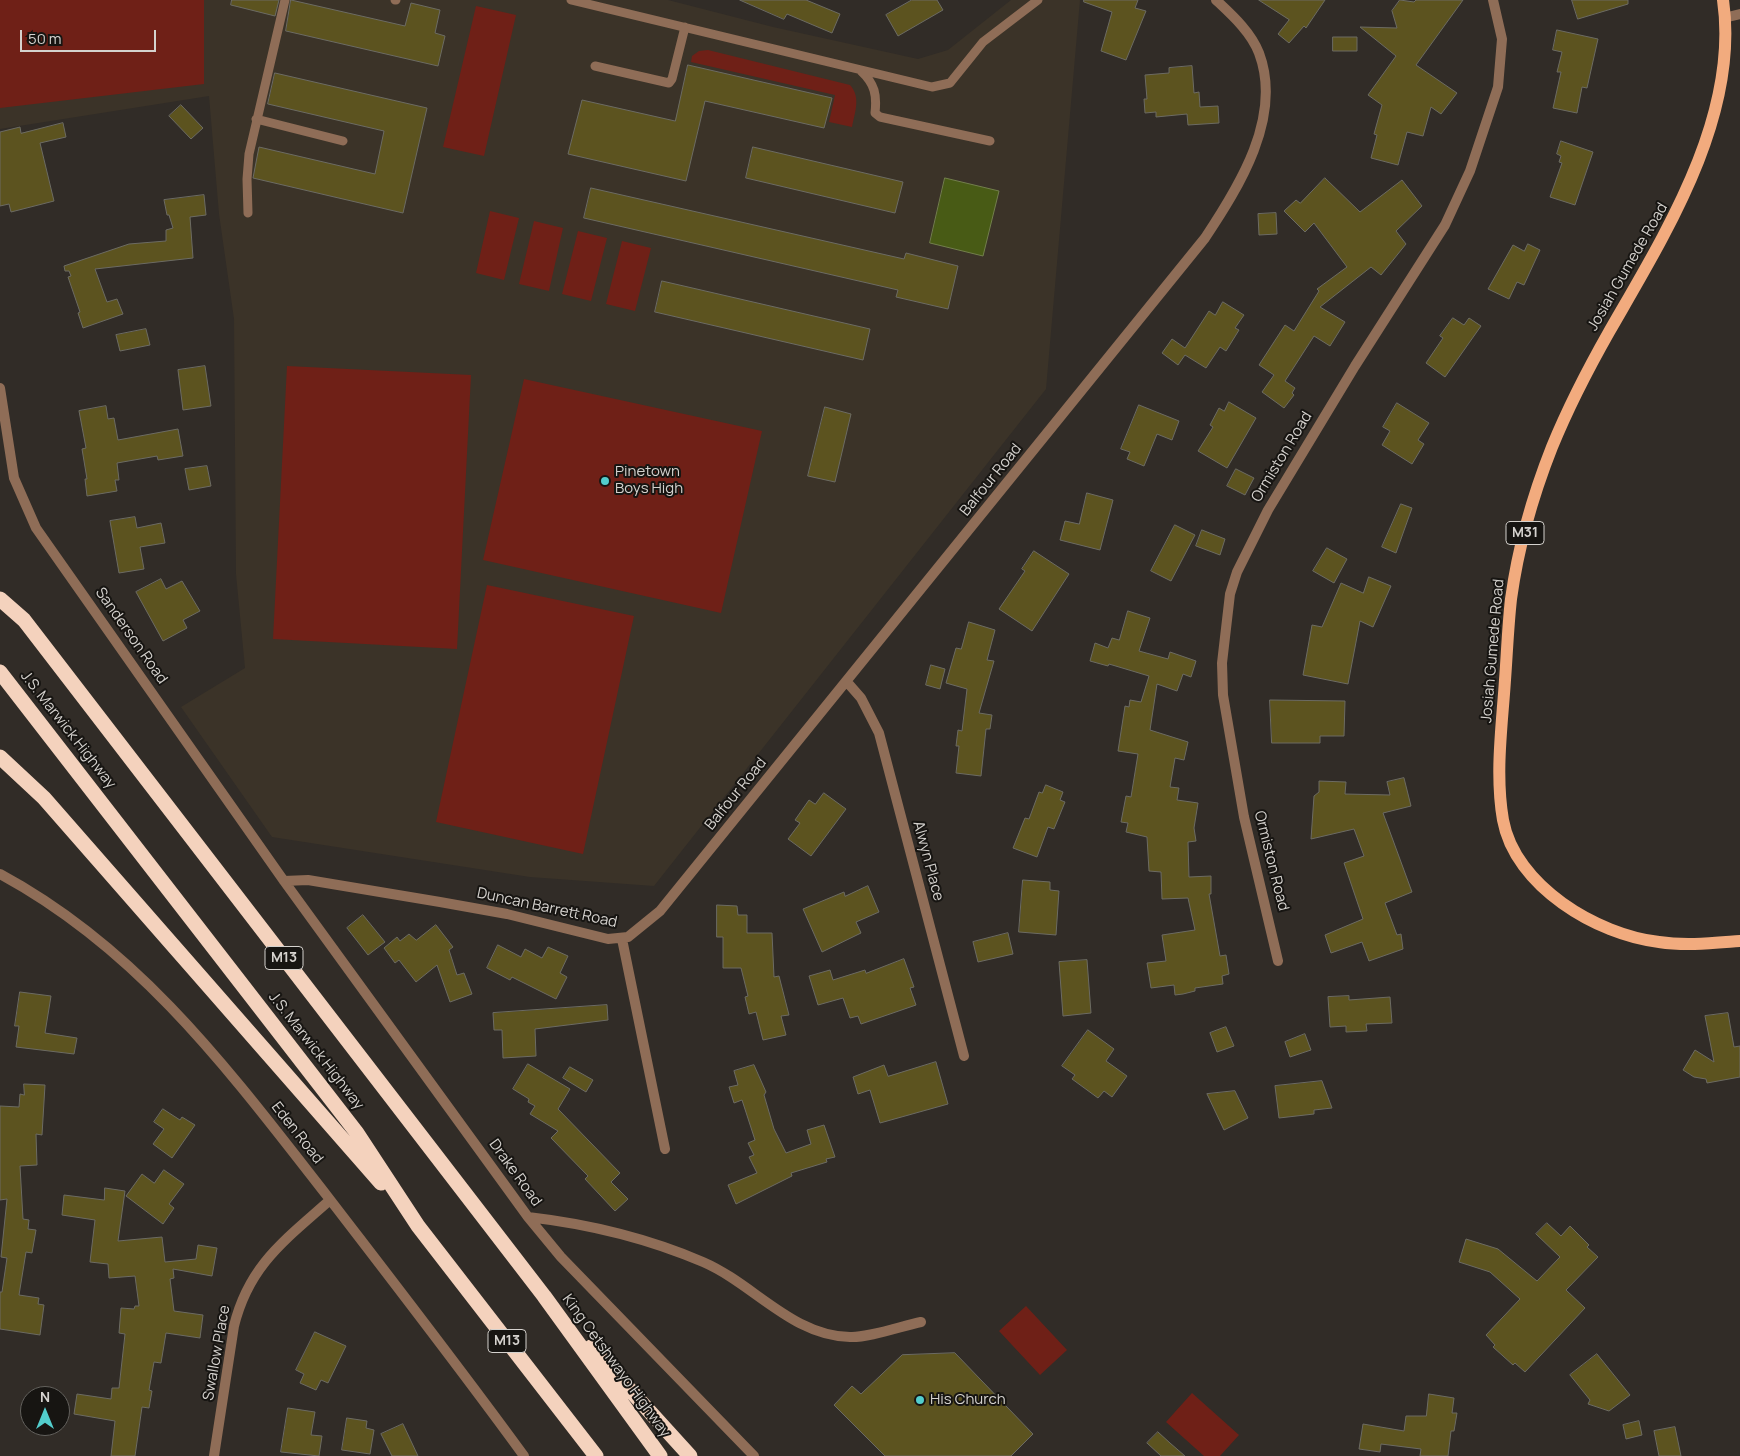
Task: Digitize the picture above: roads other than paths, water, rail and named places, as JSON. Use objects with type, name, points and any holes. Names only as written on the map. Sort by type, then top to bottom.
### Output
[{"type":"highway","points":[[0,585],[24,620]]},
{"type":"highway","name":"J.S. Marwick Highway","points":[[0,599],[24,620],[544,1296]]},
{"type":"highway","name":"J.S. Marwick Highway","points":[[0,672],[357,1133],[418,1226],[596,1456]]},
{"type":"highway","points":[[0,757],[44,798],[418,1226]]},
{"type":"highway","points":[[544,1296],[690,1456]]},
{"type":"highway","name":"King Cetshwayo Highway","points":[[544,1296],[660,1456]]},
{"type":"main road","name":"Josiah Gumede Road","points":[[1723,0],[1734,15],[1728,82],[1713,132],[1691,190],[1663,242],[1608,333],[1576,394],[1552,448],[1528,518],[1511,598],[1500,754],[1500,788],[1503,822],[1514,850],[1529,873],[1565,907],[1626,936],[1688,945],[1740,941]]},
{"type":"street","name":"Balfour Road","points":[[622,939],[646,925],[660,911],[1205,238],[1243,176],[1253,155],[1260,132],[1265,89],[1259,53],[1246,32],[1216,0]]},
{"type":"street","name":"Ormiston Road","points":[[1278,961],[1244,817],[1223,695],[1224,635],[1230,594],[1238,572],[1268,510],[1355,366],[1446,225],[1470,171],[1498,87],[1502,38],[1493,0]]},
{"type":"street","name":"Sanderson Road","points":[[0,388],[14,478],[36,528],[284,882]]},
{"type":"street","name":"Alwyn Place","points":[[847,682],[861,698],[879,732],[964,1056]]},
{"type":"street","name":"Eden Road","points":[[0,874],[70,917],[135,970],[179,1014],[330,1200],[524,1456]]},
{"type":"street","name":"Duncan Barrett Road","points":[[284,882],[308,880],[440,902],[507,914],[594,936],[622,939],[665,1149]]},
{"type":"street","name":"Drake Road","points":[[284,882],[528,1217],[561,1257],[754,1456]]},
{"type":"street","name":"Swallow Place","points":[[214,1456],[234,1326],[239,1307],[251,1279],[284,1241],[330,1200]]},
{"type":"street","points":[[528,1217],[575,1223],[614,1231],[705,1263],[731,1277],[798,1323],[831,1335],[852,1338],[921,1322]]},
{"type":"lane","points":[[248,214],[246,179],[256,119],[285,0]]},
{"type":"lane","points":[[571,0],[932,87],[950,83],[983,42],[1038,0]]},
{"type":"lane","points":[[595,66],[668,83],[672,79],[685,27]]},
{"type":"lane","points":[[859,69],[871,80],[875,92],[875,113],[880,117],[990,140]]},
{"type":"lane","points":[[256,119],[343,141]]},
{"type":"place","name":"Pinetown Boys High","points":[[605,481]]},
{"type":"place","name":"His Church","points":[[920,1400]]}]
